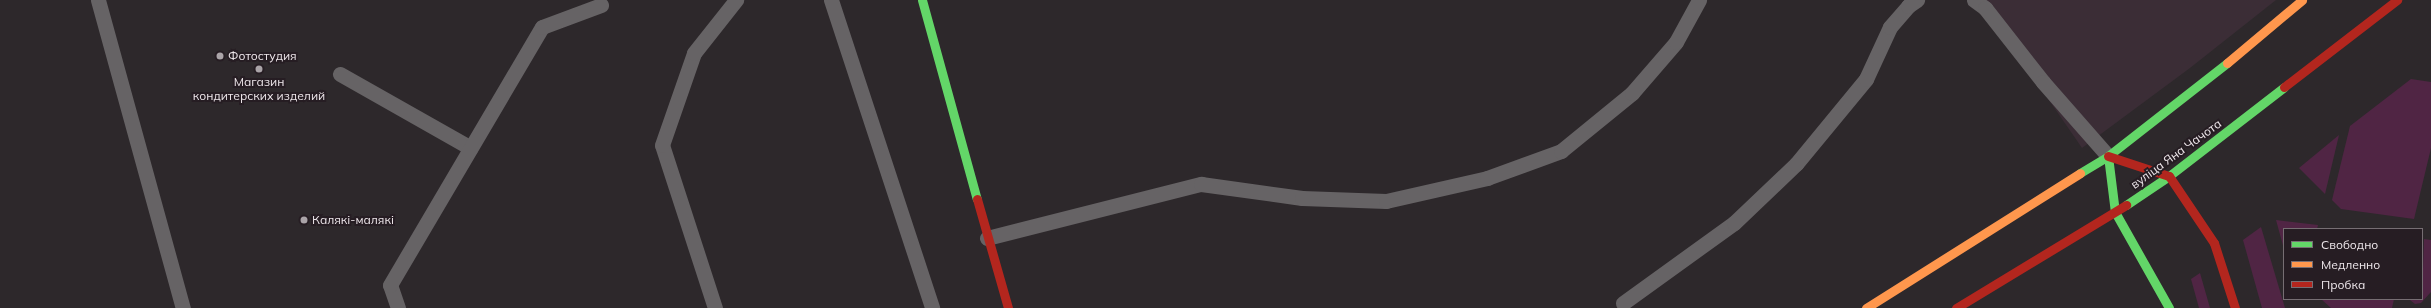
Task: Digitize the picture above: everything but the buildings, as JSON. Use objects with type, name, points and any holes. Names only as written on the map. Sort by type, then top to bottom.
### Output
[{"type":"main road","points":[[922,0],[987,238],[1008,308]]},
{"type":"main road","points":[[1866,308],[2108,156],[2212,75],[2302,0]]},
{"type":"main road","name":"вуліца Яна Чачота","points":[[1956,308],[2115,212],[2169,176],[2397,0]]},
{"type":"main road","points":[[2108,156],[2169,176],[2214,243],[2235,308]]},
{"type":"main road","points":[[2108,156],[2115,212],[2169,308]]},
{"type":"lane","points":[[98,0],[183,308]]},
{"type":"lane","points":[[715,308],[662,145],[694,53],[736,0]]},
{"type":"lane","points":[[831,0],[932,308]]},
{"type":"lane","points":[[987,238],[1201,184],[1302,198],[1386,201],[1487,178],[1561,151],[1632,93],[1676,42],[1699,0]]},
{"type":"lane","points":[[1623,303],[1734,223],[1796,164],[1866,79],[1890,27],[1908,6],[1916,0]]},
{"type":"lane","points":[[1974,0],[1985,8],[2043,82],[2108,156]]},
{"type":"lane","points":[[398,308],[390,285],[542,27],[601,6]]},
{"type":"lane","points":[[340,74],[471,148]]},
{"type":"shaded area","points":[[1980,0],[2276,0],[2190,68],[2082,148]]},
{"type":"shaded area","points":[[2411,79],[2431,82],[2431,148],[2414,219],[2341,209],[2332,200],[2350,126]]},
{"type":"shaded area","points":[[2339,135],[2325,194],[2299,168]]},
{"type":"shaded area","points":[[2276,220],[2318,225],[2317,228],[2283,228],[2283,245]]},
{"type":"shaded area","points":[[2261,227],[2285,308],[2262,308],[2243,240]]},
{"type":"shaded area","points":[[2424,239],[2431,240],[2431,292],[2421,303],[2415,304],[2410,300],[2423,300]]},
{"type":"shaded area","points":[[2200,273],[2210,308],[2199,308],[2191,279]]},
{"type":"shaded area","points":[[2322,300],[2394,300],[2392,308],[2331,308]]},
{"type":"traffic: fast","points":[[922,0],[977,199]]},
{"type":"traffic: fast","points":[[2080,173],[2108,156],[2227,63]]},
{"type":"traffic: fast","points":[[2126,205],[2169,176],[2284,87]]},
{"type":"traffic: fast","points":[[2108,156],[2115,212],[2169,308]]},
{"type":"traffic: slow","points":[[2227,63],[2302,0]]},
{"type":"traffic: slow","points":[[1866,308],[2080,173]]},
{"type":"traffic: jam","points":[[2284,87],[2397,0]]},
{"type":"traffic: jam","points":[[2108,156],[2169,176],[2214,243],[2235,308]]},
{"type":"traffic: jam","points":[[977,199],[1008,308]]},
{"type":"traffic: jam","points":[[1956,308],[2126,205]]},
{"type":"place","name":"Фотостудия","points":[[220,56]]},
{"type":"place","name":"Магазин кондитерских изделий","points":[[259,69]]},
{"type":"place","name":"Калякі-малякі","points":[[304,220]]}]
